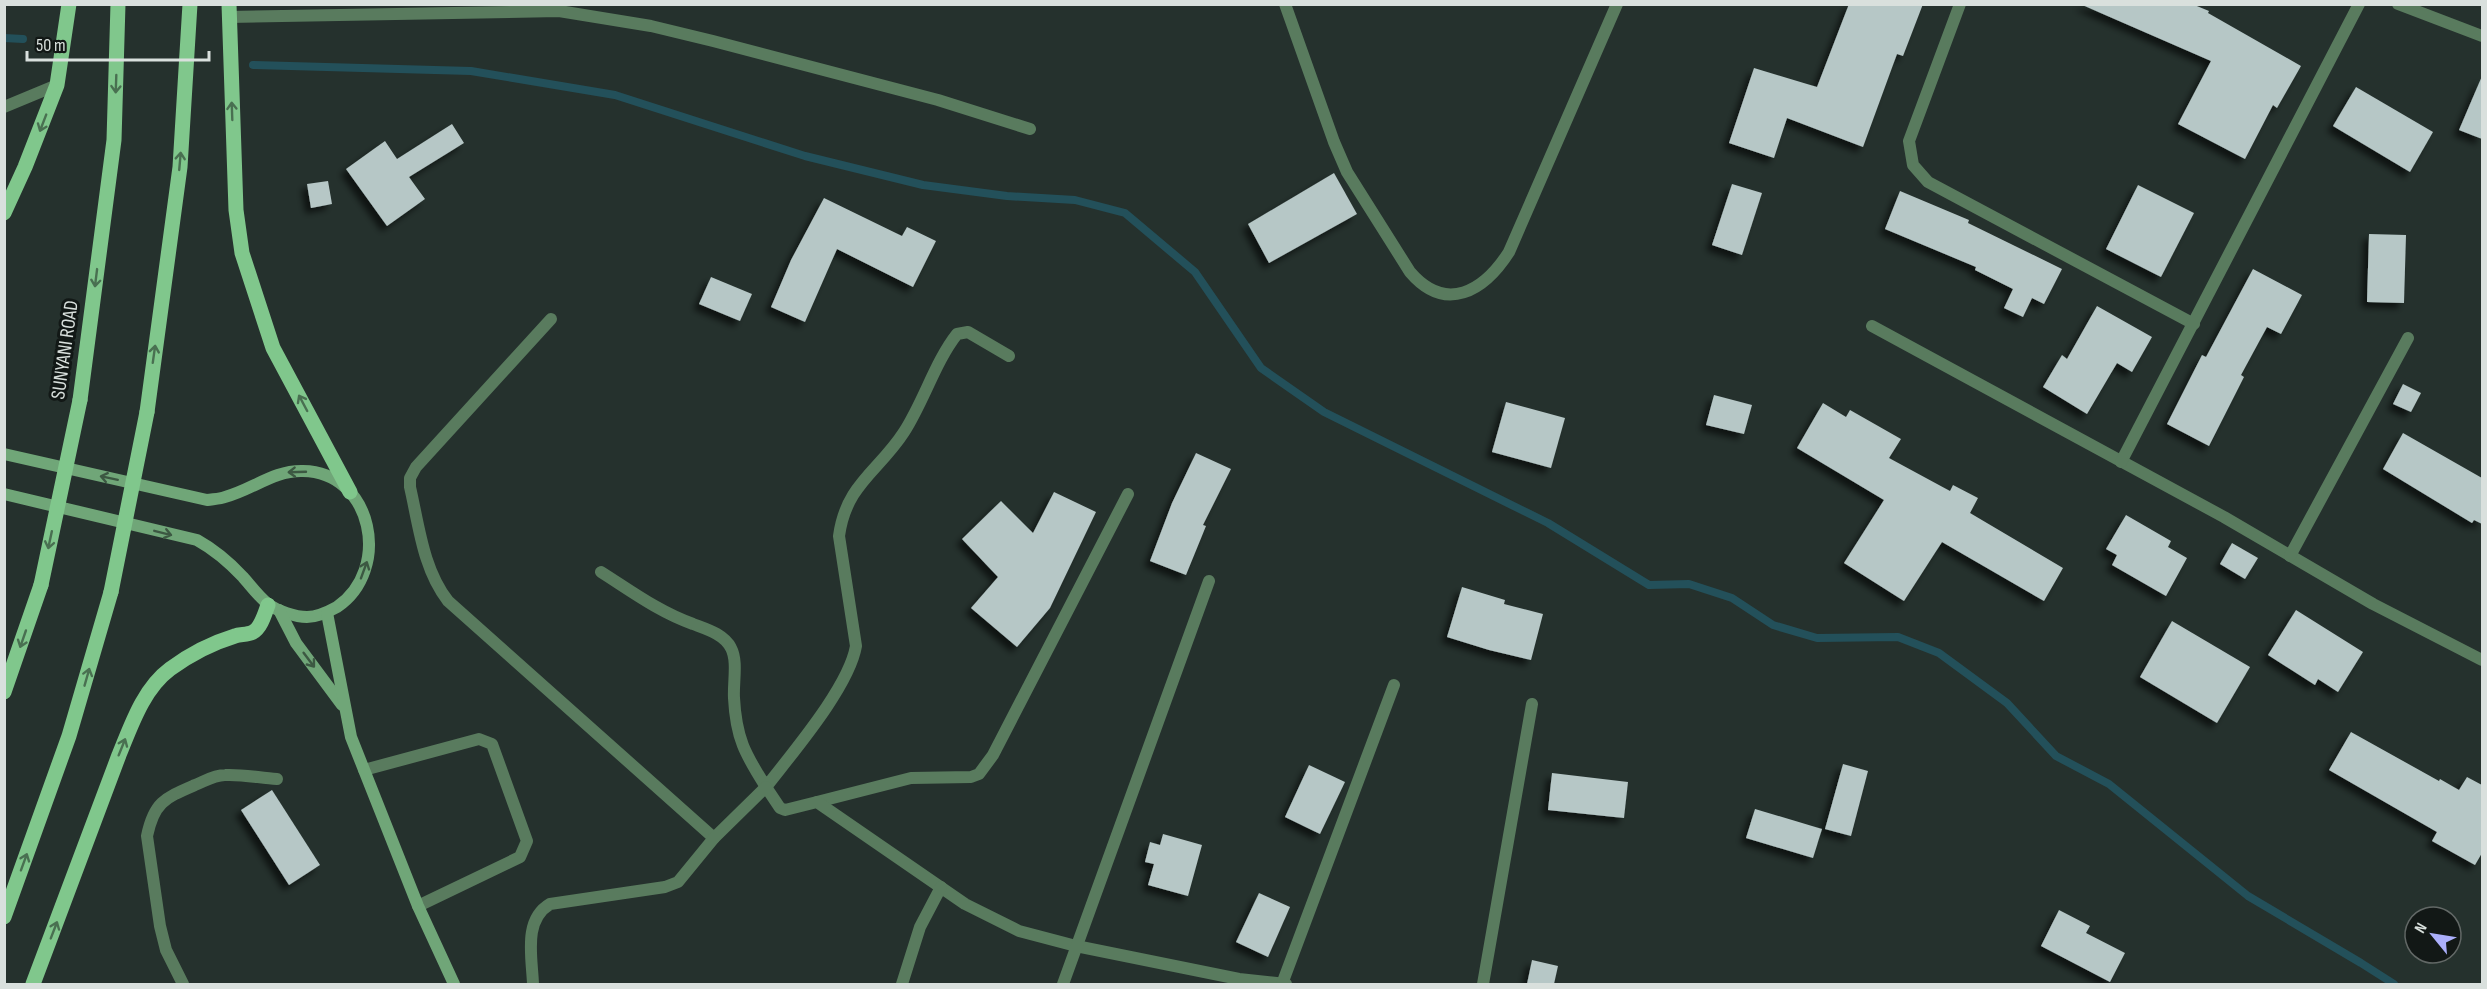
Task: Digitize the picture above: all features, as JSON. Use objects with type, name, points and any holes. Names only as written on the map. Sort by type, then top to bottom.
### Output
[{"type":"main road","points":[[4,213],[26,166],[57,86],[69,4]]},
{"type":"main road","name":"SUNYANI ROAD","points":[[4,692],[40,585],[80,400],[114,140],[118,4]]},
{"type":"main road","points":[[4,917],[69,736],[111,592],[147,412],[180,167],[190,4]]},
{"type":"main road","points":[[229,11],[236,210],[242,253],[273,348],[350,492]]},
{"type":"main road","points":[[33,984],[133,719],[146,696],[168,670],[199,650],[235,636],[254,632],[274,607]]},
{"type":"street","points":[[1285,4],[1334,142],[1347,171],[1410,272],[1421,284],[1438,292],[1455,295],[1469,292],[1486,280],[1509,252],[1617,4]]},
{"type":"street","points":[[1960,4],[1909,141],[1913,165],[1929,182],[2194,324]]},
{"type":"street","points":[[2121,462],[2360,4]]},
{"type":"street","points":[[2398,4],[2482,36]]},
{"type":"street","points":[[229,11],[560,8],[713,40],[938,100],[1030,129]]},
{"type":"street","points":[[4,107],[57,86]]},
{"type":"street","points":[[551,320],[416,467],[410,478],[410,487],[429,569],[437,586],[448,600],[714,838]]},
{"type":"street","points":[[1872,326],[2224,517],[2373,604],[2482,660]]},
{"type":"street","points":[[532,984],[532,928],[541,910],[550,904],[665,887],[678,882],[714,838],[766,787],[805,737],[849,672],[856,646],[839,536],[848,502],[903,434],[957,333],[968,332],[1009,356]]},
{"type":"street","points":[[2290,556],[2408,338]]},
{"type":"street","points":[[4,454],[207,500],[226,497],[286,472],[302,471],[326,476],[350,492],[360,506],[367,523],[370,540],[369,558],[363,575],[355,590],[327,613],[307,617],[274,607]]},
{"type":"street","points":[[601,572],[658,609],[713,631],[731,646],[734,657],[737,729],[744,753],[780,808],[784,810],[911,778],[971,777],[979,774],[993,755],[1128,494]]},
{"type":"street","points":[[4,495],[197,540],[224,558],[274,607],[296,643],[345,708]]},
{"type":"street","points":[[1063,984],[1209,581]]},
{"type":"street","points":[[327,613],[351,737],[418,906],[454,984]]},
{"type":"street","points":[[817,802],[965,904],[1019,931],[1076,946],[1239,979],[1283,984],[1394,685]]},
{"type":"street","points":[[1483,984],[1532,704]]},
{"type":"street","points":[[364,770],[479,739],[492,744],[527,841],[520,857],[418,906]]},
{"type":"street","points":[[183,984],[166,950],[160,926],[147,836],[150,821],[156,809],[166,798],[214,776],[226,774],[276,779]]},
{"type":"street","points":[[902,984],[920,927],[941,887]]},
{"type":"building","points":[[1849,4],[1923,4],[1903,56],[1897,54],[1863,147],[1787,118],[1774,158],[1729,143],[1754,68],[1817,87]]},
{"type":"building","points":[[2080,4],[2192,4],[2209,11],[2208,13],[2301,66],[2277,108],[2273,105],[2245,159],[2178,124],[2211,61]]},
{"type":"building","points":[[2482,76],[2482,139],[2459,130]]},
{"type":"building","points":[[2356,87],[2433,132],[2410,172],[2333,126]]},
{"type":"building","points":[[452,124],[464,143],[409,177],[425,199],[387,226],[346,169],[385,141],[397,159]]},
{"type":"building","points":[[1334,173],[1357,214],[1269,263],[1248,224]]},
{"type":"building","points":[[328,181],[332,204],[311,208],[307,184]]},
{"type":"building","points":[[1732,184],[1762,193],[1742,255],[1712,245]]},
{"type":"building","points":[[2138,185],[2194,213],[2161,277],[2106,249]]},
{"type":"building","points":[[1900,191],[1969,220],[1968,223],[2062,269],[2044,304],[2032,298],[2023,317],[2004,308],[2013,289],[1975,270],[1976,267],[1885,229]]},
{"type":"building","points":[[824,198],[902,236],[907,227],[936,241],[913,287],[837,249],[805,322],[771,307],[791,260]]},
{"type":"building","points":[[2369,234],[2406,235],[2404,303],[2367,302]]},
{"type":"building","points":[[2253,269],[2302,295],[2281,334],[2267,327],[2241,375],[2244,377],[2209,446],[2167,424],[2202,355],[2206,357]]},
{"type":"building","points":[[711,277],[752,294],[740,321],[699,304]]},
{"type":"building","points":[[2097,306],[2152,337],[2132,372],[2117,363],[2087,414],[2043,387],[2062,355],[2067,359]]},
{"type":"building","points":[[2403,384],[2421,393],[2411,412],[2393,404]]},
{"type":"building","points":[[1714,395],[1752,405],[1744,434],[1706,425]]},
{"type":"building","points":[[1506,402],[1565,418],[1551,468],[1492,452]]},
{"type":"building","points":[[1823,403],[1846,417],[1850,410],[1901,439],[1889,458],[1950,491],[1953,485],[1978,498],[1970,513],[2063,568],[2044,601],[1942,542],[1904,601],[1844,563],[1884,500],[1797,448]]},
{"type":"building","points":[[2403,433],[2482,478],[2482,524],[2474,520],[2472,523],[2383,469]]},
{"type":"building","points":[[1196,453],[1231,469],[1203,525],[1206,526],[1186,575],[1150,561],[1172,503]]},
{"type":"building","points":[[1054,492],[1096,512],[1050,608],[1017,647],[971,608],[998,577],[962,539],[1001,501],[1033,533]]},
{"type":"building","points":[[2126,515],[2171,541],[2168,547],[2187,558],[2166,596],[2112,565],[2117,555],[2106,549]]},
{"type":"building","points":[[2232,543],[2258,558],[2245,579],[2220,564]]},
{"type":"building","points":[[1462,587],[1505,600],[1504,604],[1543,614],[1531,660],[1447,637]]},
{"type":"building","points":[[2296,610],[2363,652],[2338,692],[2318,679],[2315,685],[2268,655]]},
{"type":"building","points":[[2172,621],[2250,667],[2217,723],[2140,677]]},
{"type":"building","points":[[2351,732],[2459,790],[2467,777],[2482,785],[2482,853],[2475,865],[2432,841],[2437,832],[2329,770]]},
{"type":"building","points":[[1843,764],[1868,771],[1851,836],[1825,829]]},
{"type":"building","points":[[1309,765],[1345,782],[1320,834],[1285,817]]},
{"type":"building","points":[[1552,773],[1628,782],[1624,818],[1548,810]]},
{"type":"building","points":[[272,790],[320,865],[289,885],[241,810]]},
{"type":"building","points":[[1755,809],[1822,829],[1813,858],[1746,838]]},
{"type":"building","points":[[1163,834],[1202,845],[1188,896],[1148,885],[1154,864],[1145,862],[1150,842],[1160,845]]},
{"type":"building","points":[[1259,893],[1290,907],[1268,957],[1236,942]]},
{"type":"building","points":[[2059,910],[2090,926],[2086,933],[2125,953],[2110,982],[2041,946]]},
{"type":"building","points":[[1532,960],[1558,966],[1554,984],[1527,984]]},
{"type":"waterway","points":[[4,38],[23,39]]},
{"type":"waterway","points":[[253,65],[471,71],[615,95],[805,156],[923,185],[1007,196],[1075,200],[1125,213],[1195,272],[1261,368],[1324,412],[1548,523],[1649,585],[1689,584],[1732,598],[1773,625],[1817,638],[1898,637],[1939,653],[2007,703],[2056,756],[2109,784],[2248,896],[2394,984]]}]
